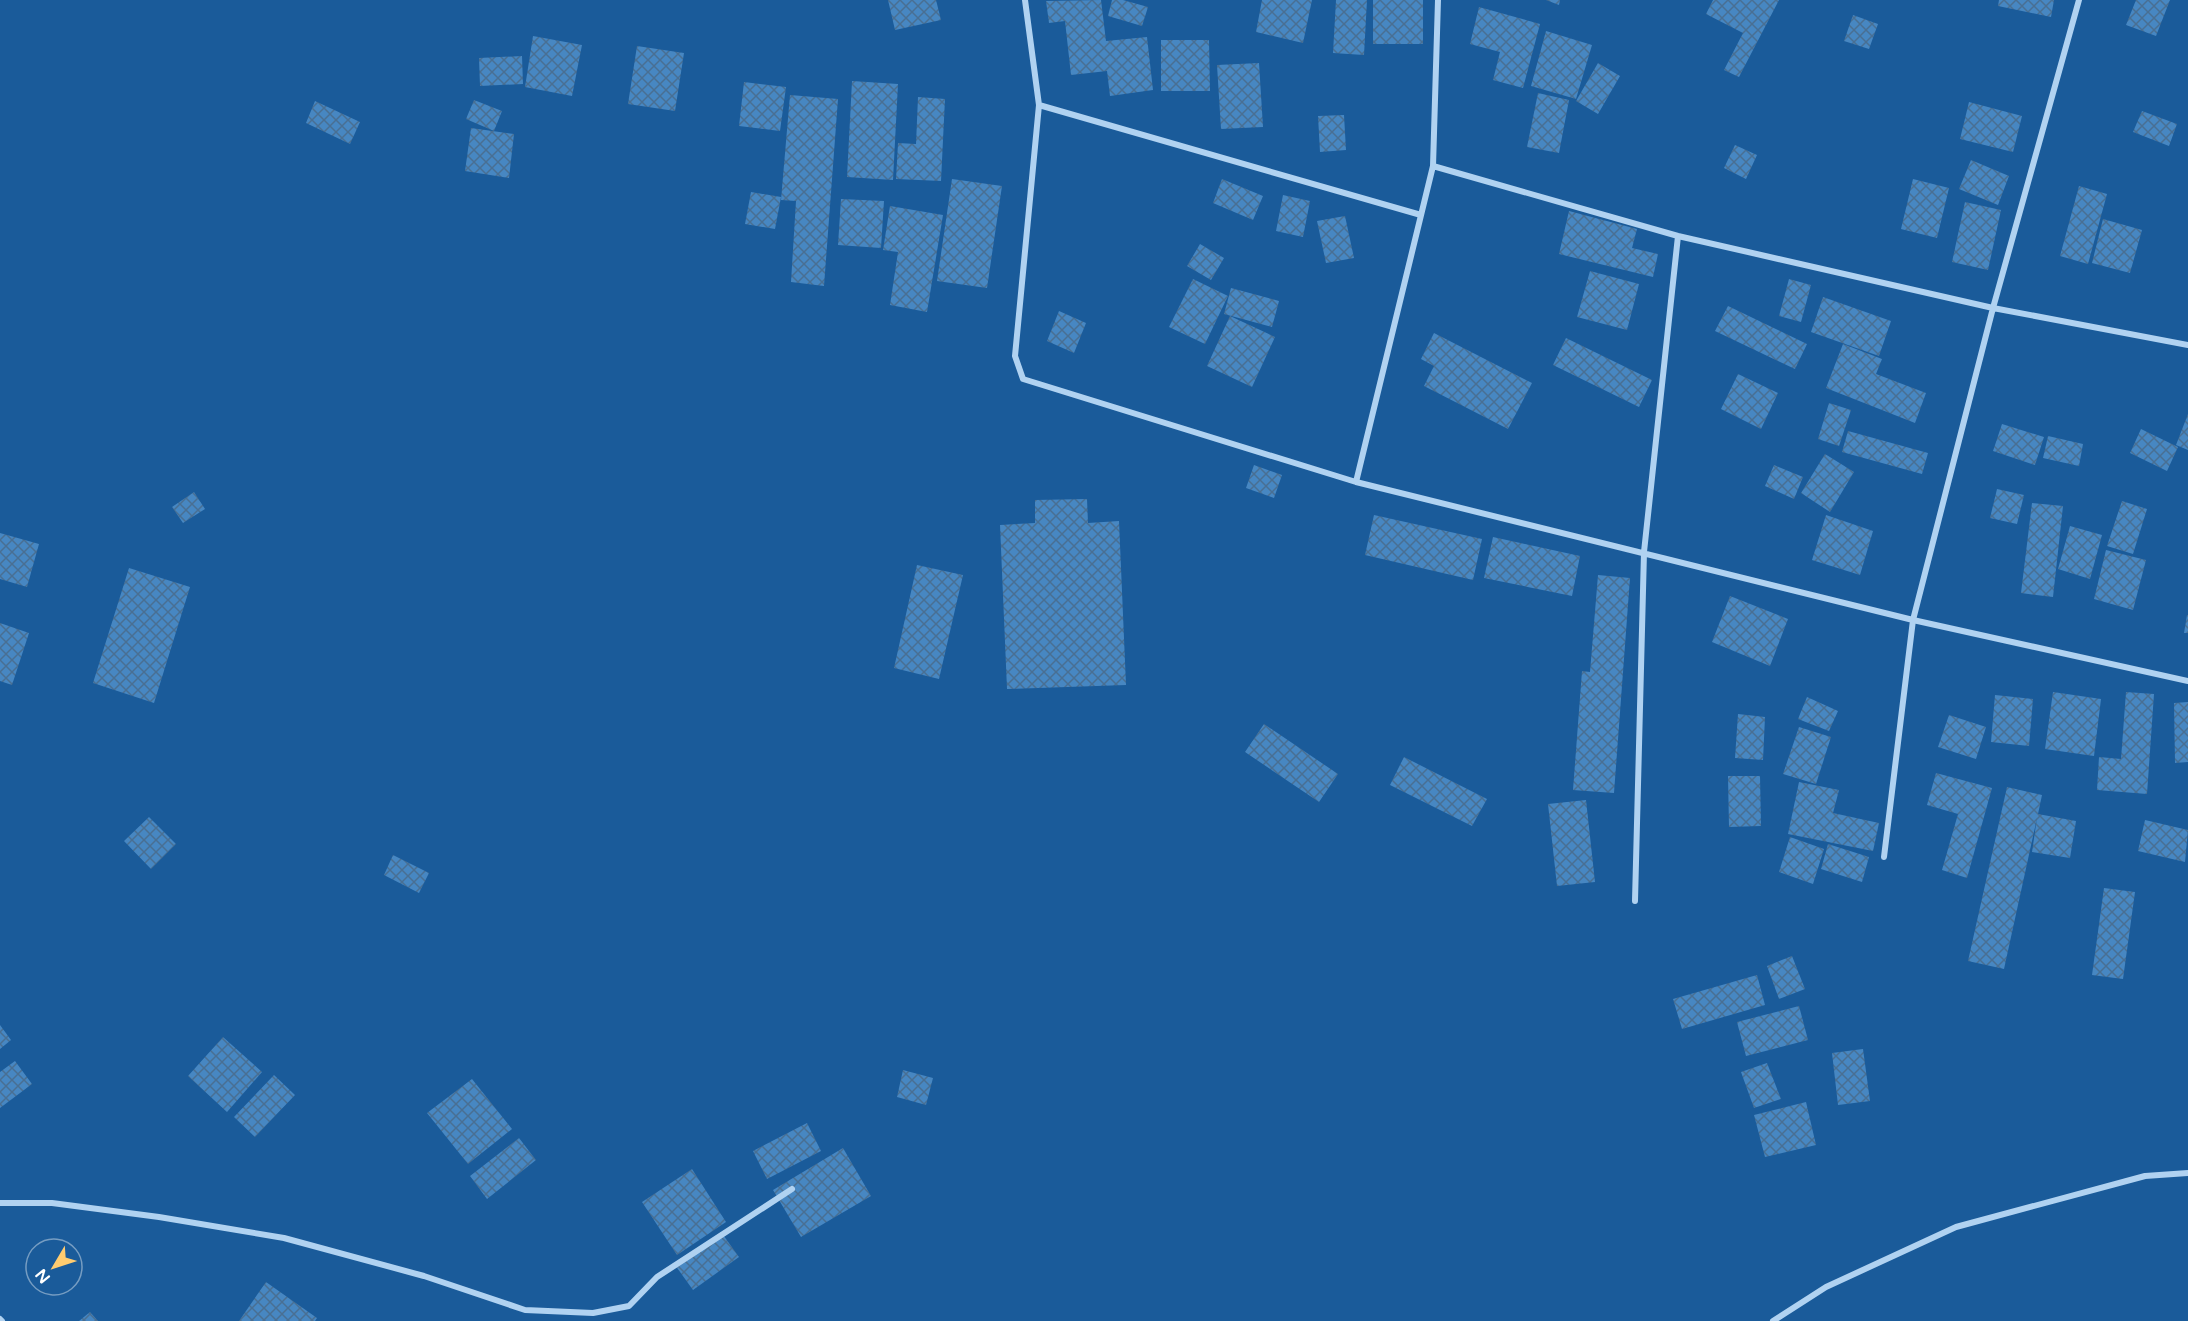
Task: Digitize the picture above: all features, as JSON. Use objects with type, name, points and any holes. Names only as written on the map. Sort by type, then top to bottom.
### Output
[{"type":"street","points":[[1025,0],[1039,105],[1015,356],[1023,379],[1356,482],[1912,620],[2188,681]]},
{"type":"street","points":[[1356,482],[1433,166],[1438,0]]},
{"type":"street","points":[[1884,857],[1912,620],[1993,308],[2079,0]]},
{"type":"street","points":[[1039,105],[1420,215]]},
{"type":"street","points":[[1433,166],[1678,236],[1993,308],[2188,345]]},
{"type":"street","points":[[1635,901],[1644,552],[1678,236]]},
{"type":"street","points":[[1773,1321],[1826,1287],[1956,1227],[2145,1176],[2188,1173]]},
{"type":"street","points":[[0,1203],[52,1203],[284,1238],[424,1276],[525,1310],[593,1313],[629,1306],[657,1277],[792,1189]]},
{"type":"building","points":[[888,0],[936,0],[941,20],[895,30]]},
{"type":"building","points":[[1101,0],[1106,41],[1147,37],[1153,90],[1110,96],[1107,71],[1071,75],[1065,21],[1049,23],[1046,1]]},
{"type":"building","points":[[1112,0],[1123,0],[1148,7],[1142,26],[1108,16]]},
{"type":"building","points":[[1262,0],[1312,0],[1303,43],[1256,32]]},
{"type":"building","points":[[1336,0],[1367,0],[1364,55],[1333,53]]},
{"type":"building","points":[[1373,0],[1423,0],[1423,44],[1373,44]]},
{"type":"building","points":[[1546,0],[1560,0],[1559,5]]},
{"type":"building","points":[[1713,0],[1779,0],[1739,77],[1724,70],[1743,33],[1706,14]]},
{"type":"building","points":[[1999,0],[2054,0],[2051,17],[1998,6]]},
{"type":"building","points":[[2136,0],[2170,0],[2156,36],[2126,25]]},
{"type":"building","points":[[1479,7],[1540,24],[1523,88],[1493,80],[1500,52],[1470,44]]},
{"type":"building","points":[[1853,15],[1878,24],[1869,49],[1844,41]]},
{"type":"building","points":[[1546,31],[1592,45],[1576,99],[1531,86]]},
{"type":"building","points":[[533,36],[582,45],[572,96],[525,87]]},
{"type":"building","points":[[1161,40],[1209,40],[1210,91],[1161,91]]},
{"type":"building","points":[[637,46],[684,53],[675,111],[628,104]]},
{"type":"building","points":[[522,56],[523,84],[480,86],[479,58]]},
{"type":"building","points":[[1259,63],[1263,127],[1221,129],[1217,65]]},
{"type":"building","points":[[1598,63],[1620,76],[1598,114],[1576,101]]},
{"type":"building","points":[[852,81],[898,84],[893,180],[847,177]]},
{"type":"building","points":[[744,82],[786,87],[780,131],[739,126]]},
{"type":"building","points":[[1538,93],[1569,100],[1559,153],[1527,147]]},
{"type":"building","points":[[790,95],[838,99],[824,286],[791,282],[796,201],[781,200]]},
{"type":"building","points":[[918,97],[945,99],[941,181],[896,179],[898,143],[916,144]]},
{"type":"building","points":[[474,100],[502,111],[494,131],[466,119]]},
{"type":"building","points":[[315,101],[360,122],[350,144],[306,123]]},
{"type":"building","points":[[1969,102],[2022,116],[2013,152],[1960,139]]},
{"type":"building","points":[[2142,111],[2177,124],[2169,146],[2133,132]]},
{"type":"building","points":[[1344,115],[1346,150],[1320,152],[1318,116]]},
{"type":"building","points":[[471,128],[514,134],[509,178],[465,171]]},
{"type":"building","points":[[1735,145],[1757,155],[1746,179],[1724,168]]},
{"type":"building","points":[[1971,160],[2009,176],[1998,205],[1959,189]]},
{"type":"building","points":[[952,179],[1002,186],[987,288],[937,281]]},
{"type":"building","points":[[1222,179],[1263,196],[1253,220],[1213,203]]},
{"type":"building","points":[[1913,179],[1949,188],[1937,238],[1901,229]]},
{"type":"building","points":[[2079,186],[2107,194],[2088,264],[2060,256]]},
{"type":"building","points":[[751,192],[781,197],[775,229],[745,224]]},
{"type":"building","points":[[1283,195],[1310,201],[1303,237],[1276,231]]},
{"type":"building","points":[[841,199],[884,201],[881,248],[838,245]]},
{"type":"building","points":[[1965,202],[2001,210],[1988,270],[1952,262]]},
{"type":"building","points":[[890,206],[943,215],[927,312],[890,305],[898,252],[883,250]]},
{"type":"building","points":[[1569,211],[1637,229],[1632,248],[1658,254],[1653,277],[1559,254]]},
{"type":"building","points":[[1345,216],[1354,258],[1326,263],[1317,221]]},
{"type":"building","points":[[2103,219],[2142,230],[2130,273],[2092,263]]},
{"type":"building","points":[[1200,244],[1224,258],[1211,280],[1187,266]]},
{"type":"building","points":[[1590,271],[1639,284],[1627,330],[1577,317]]},
{"type":"building","points":[[1193,279],[1228,296],[1205,344],[1169,327]]},
{"type":"building","points":[[1789,279],[1811,285],[1801,322],[1779,316]]},
{"type":"building","points":[[1231,288],[1279,301],[1272,327],[1224,314]]},
{"type":"building","points":[[1823,297],[1891,321],[1879,356],[1811,332]]},
{"type":"building","points":[[1728,306],[1807,344],[1795,369],[1715,331]]},
{"type":"building","points":[[1059,311],[1086,323],[1074,353],[1047,341]]},
{"type":"building","points":[[1230,316],[1275,337],[1252,387],[1207,366]]},
{"type":"building","points":[[1434,333],[1532,383],[1508,429],[1424,386],[1434,366],[1421,359]]},
{"type":"building","points":[[1566,338],[1652,380],[1639,407],[1553,365]]},
{"type":"building","points":[[1843,344],[1882,359],[1876,374],[1926,393],[1915,423],[1826,388]]},
{"type":"building","points":[[1738,374],[1778,393],[1761,429],[1721,409]]},
{"type":"building","points":[[1829,403],[1851,410],[1839,446],[1818,439]]},
{"type":"building","points":[[2188,414],[2188,450],[2176,445]]},
{"type":"building","points":[[2002,424],[2044,437],[2035,465],[1993,451]]},
{"type":"building","points":[[2141,429],[2178,447],[2167,471],[2130,453]]},
{"type":"building","points":[[1848,431],[1928,453],[1922,474],[1842,452]]},
{"type":"building","points":[[2048,436],[2083,444],[2079,466],[2043,458]]},
{"type":"building","points":[[1825,454],[1854,472],[1830,512],[1801,493]]},
{"type":"building","points":[[1254,465],[1282,475],[1274,498],[1246,488]]},
{"type":"building","points":[[1774,465],[1803,477],[1794,499],[1765,486]]},
{"type":"building","points":[[1997,489],[2024,495],[2017,524],[1990,518]]},
{"type":"building","points":[[194,492],[205,509],[183,523],[172,507]]},
{"type":"building","points":[[1087,499],[1088,523],[1119,521],[1126,685],[1007,689],[1000,525],[1035,523],[1035,500]]},
{"type":"building","points":[[2122,501],[2147,509],[2133,554],[2107,546]]},
{"type":"building","points":[[2032,503],[2063,506],[2053,597],[2021,593]]},
{"type":"building","points":[[1374,515],[1482,539],[1473,580],[1365,555]]},
{"type":"building","points":[[1826,515],[1873,531],[1860,575],[1812,560]]},
{"type":"building","points":[[2070,526],[2102,535],[2090,579],[2058,569]]},
{"type":"building","points":[[0,533],[39,544],[27,587],[0,579]]},
{"type":"building","points":[[1493,537],[1580,556],[1572,596],[1484,578]]},
{"type":"building","points":[[2106,550],[2146,560],[2133,610],[2094,599]]},
{"type":"building","points":[[917,565],[963,575],[939,679],[894,668]]},
{"type":"building","points":[[129,568],[190,587],[154,703],[93,683]]},
{"type":"building","points":[[1598,575],[1630,578],[1614,793],[1573,790],[1582,671],[1590,672]]},
{"type":"building","points":[[1730,596],[1788,619],[1770,666],[1712,642]]},
{"type":"building","points":[[2187,615],[2188,633],[2184,633]]},
{"type":"building","points":[[0,623],[29,633],[12,685],[0,681]]},
{"type":"building","points":[[2053,692],[2101,699],[2094,756],[2045,749]]},
{"type":"building","points":[[2126,692],[2154,694],[2147,794],[2097,790],[2099,757],[2121,759]]},
{"type":"building","points":[[1995,695],[2033,699],[2029,746],[1991,742]]},
{"type":"building","points":[[1807,697],[1838,711],[1829,731],[1798,719]]},
{"type":"building","points":[[2188,702],[2188,762],[2175,763],[2174,703]]},
{"type":"building","points":[[1738,714],[1765,717],[1763,760],[1735,758]]},
{"type":"building","points":[[1949,715],[1986,727],[1976,759],[1938,747]]},
{"type":"building","points":[[1264,724],[1338,774],[1319,802],[1245,752]]},
{"type":"building","points":[[1799,727],[1831,737],[1816,784],[1783,774]]},
{"type":"building","points":[[1404,757],[1487,799],[1472,826],[1390,785]]},
{"type":"building","points":[[1936,773],[1992,788],[1967,878],[1942,870],[1958,814],[1927,805]]},
{"type":"building","points":[[1728,776],[1760,776],[1761,826],[1729,827]]},
{"type":"building","points":[[1799,782],[1839,790],[1833,813],[1879,823],[1873,851],[1788,834]]},
{"type":"building","points":[[2007,787],[2042,795],[2038,814],[2076,821],[2070,858],[2032,852],[2037,818],[2004,969],[1968,961]]},
{"type":"building","points":[[1586,800],[1595,882],[1557,886],[1548,804]]},
{"type":"building","points":[[149,817],[176,844],[151,869],[124,841]]},
{"type":"building","points":[[2145,820],[2188,830],[2185,862],[2138,851]]},
{"type":"building","points":[[1790,837],[1824,849],[1813,884],[1779,872]]},
{"type":"building","points":[[1828,844],[1869,857],[1862,882],[1821,869]]},
{"type":"building","points":[[393,855],[429,873],[419,893],[384,875]]},
{"type":"building","points":[[2104,888],[2135,892],[2123,979],[2092,975]]},
{"type":"building","points":[[1792,956],[1805,989],[1779,999],[1767,966]]},
{"type":"building","points":[[1757,975],[1765,1005],[1682,1029],[1673,999]]},
{"type":"building","points":[[1799,1006],[1808,1040],[1746,1056],[1737,1022]]},
{"type":"building","points":[[0,1025],[11,1040],[0,1049]]},
{"type":"building","points":[[223,1037],[262,1072],[227,1112],[188,1076]]},
{"type":"building","points":[[1863,1049],[1870,1101],[1838,1105],[1832,1053]]},
{"type":"building","points":[[15,1061],[32,1084],[0,1108],[0,1072]]},
{"type":"building","points":[[1767,1063],[1781,1099],[1754,1108],[1741,1072]]},
{"type":"building","points":[[903,1070],[933,1078],[926,1105],[897,1097]]},
{"type":"building","points":[[274,1075],[295,1095],[255,1137],[234,1117]]},
{"type":"building","points":[[472,1079],[512,1129],[468,1164],[427,1113]]},
{"type":"building","points":[[1806,1102],[1816,1145],[1765,1157],[1754,1115]]},
{"type":"building","points":[[807,1123],[821,1151],[767,1179],[753,1151]]},
{"type":"building","points":[[519,1138],[536,1160],[487,1199],[470,1176]]},
{"type":"building","points":[[843,1148],[871,1196],[801,1237],[773,1190]]},
{"type":"building","points":[[692,1169],[726,1222],[677,1255],[642,1202]]},
{"type":"building","points":[[721,1232],[739,1257],[693,1290],[675,1265]]},
{"type":"building","points":[[266,1282],[317,1318],[315,1321],[239,1321]]},
{"type":"building","points":[[90,1312],[98,1321],[79,1321]]}]
